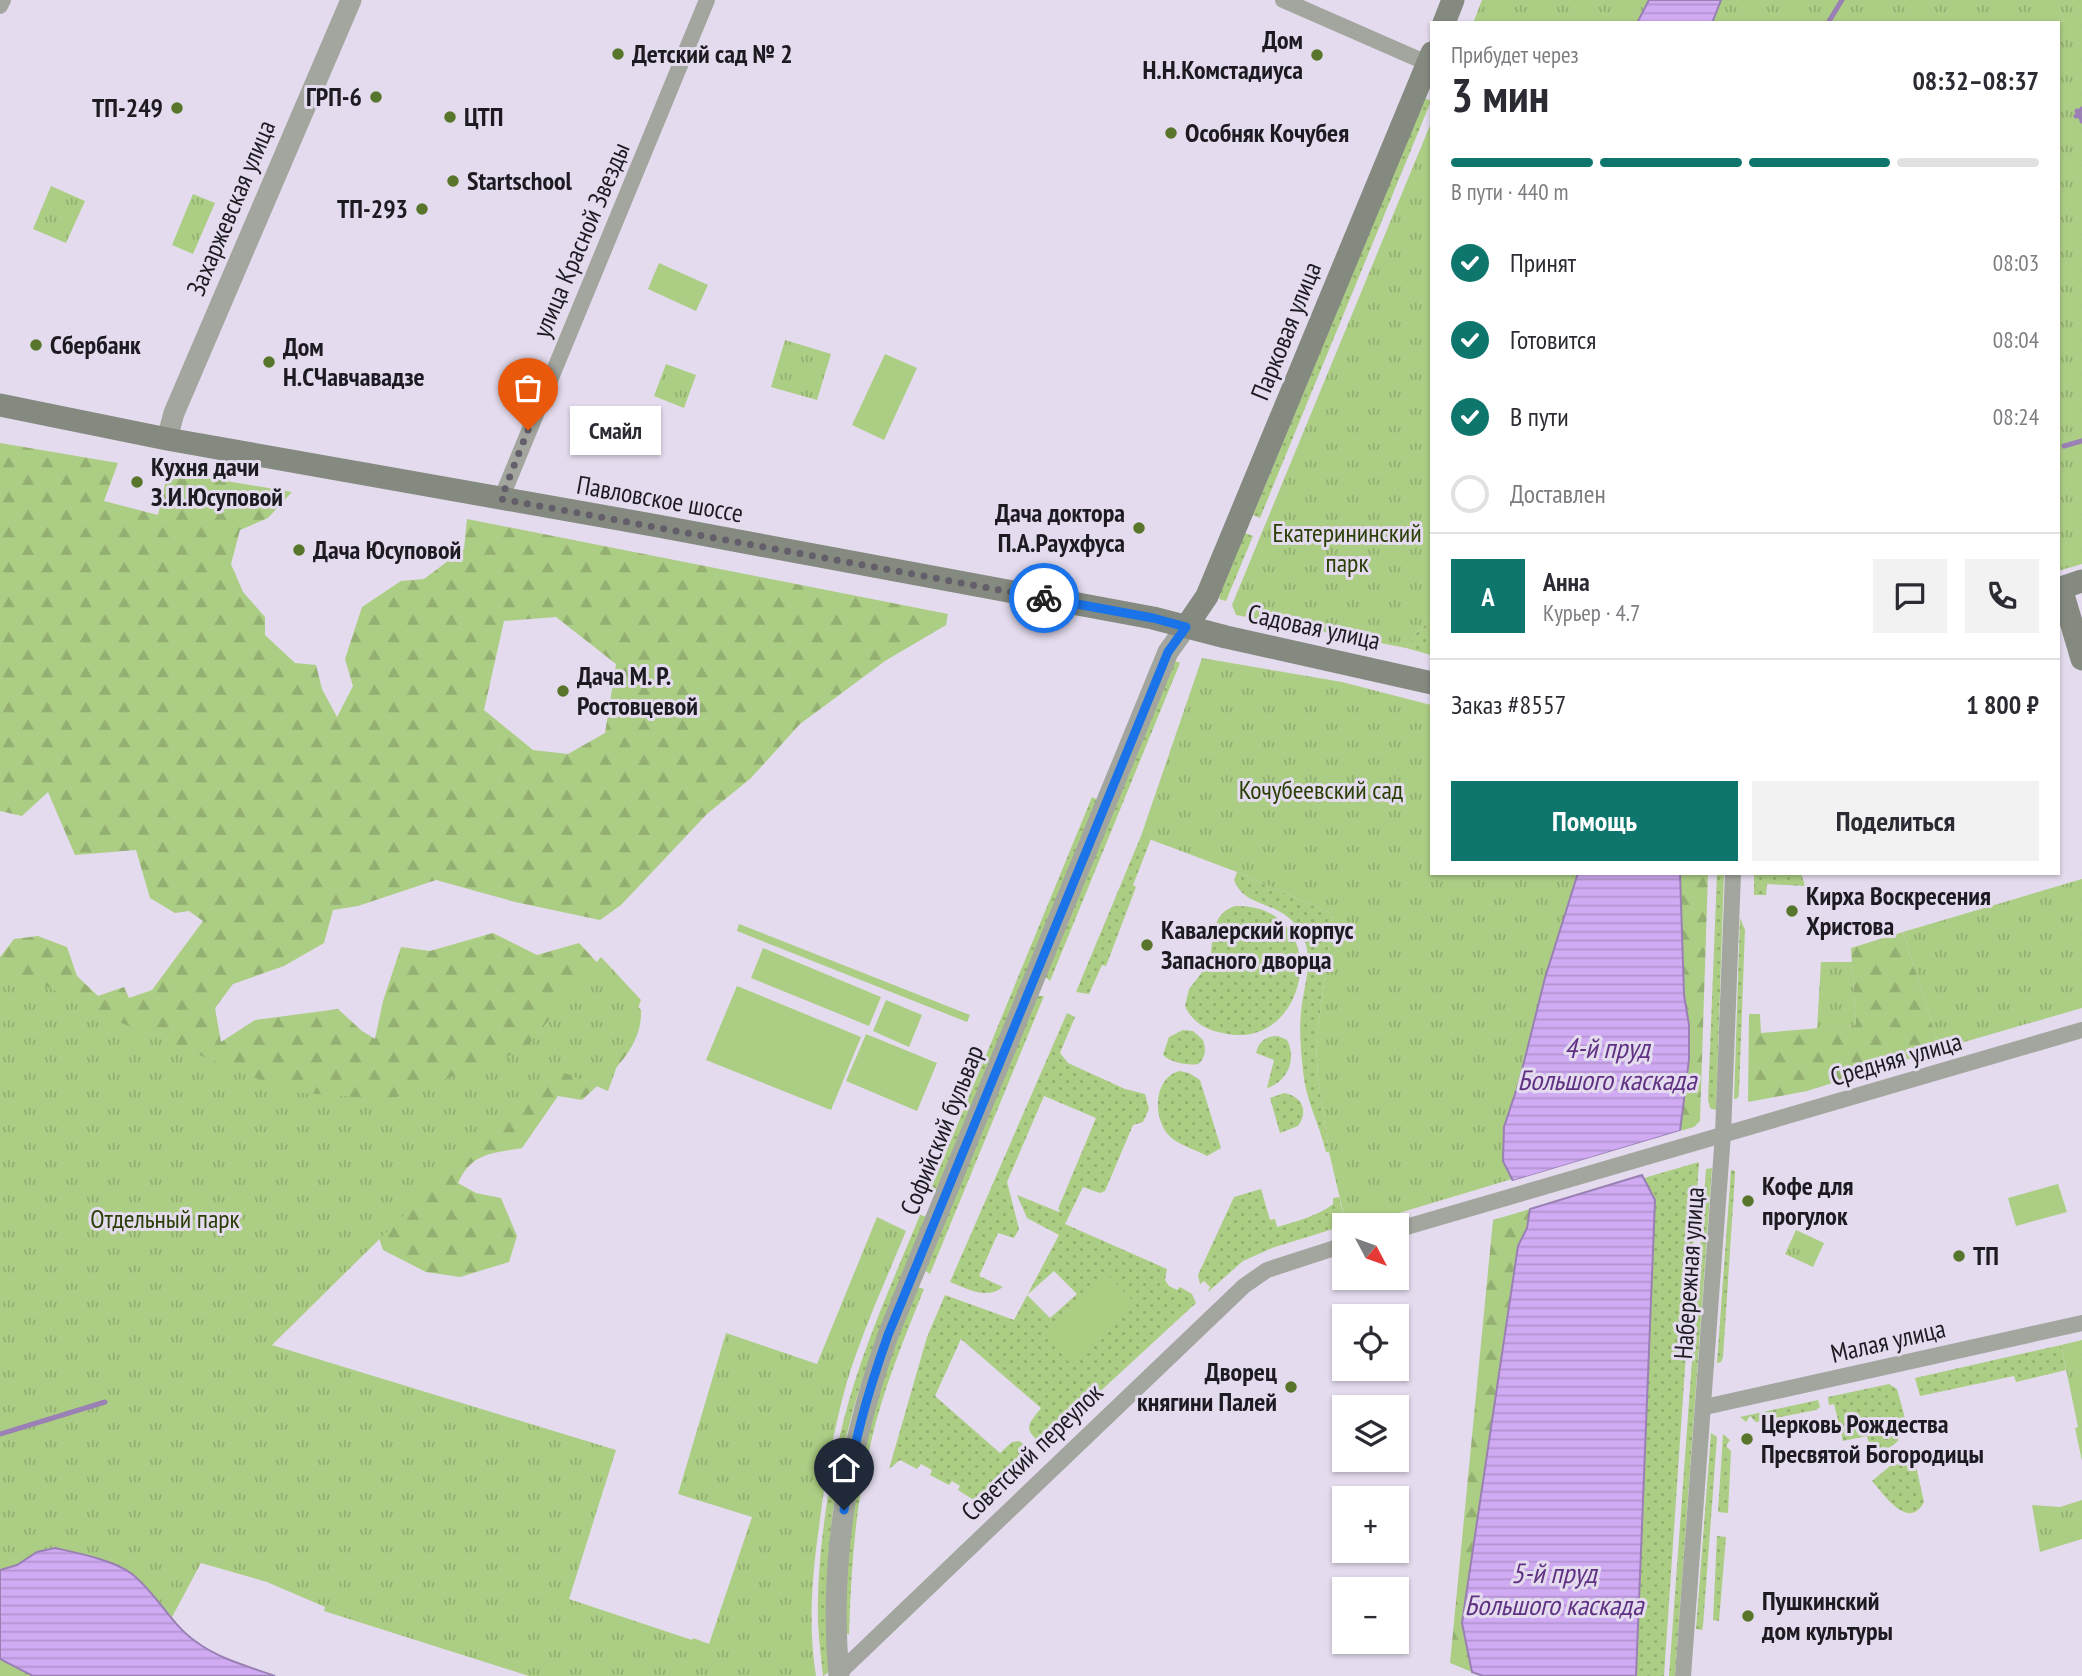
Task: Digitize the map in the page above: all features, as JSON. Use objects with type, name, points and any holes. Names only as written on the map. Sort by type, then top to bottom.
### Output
[{"type":"main road","points":[[1445,21],[1453,0]]},
{"type":"main road","name":"Парковая улица","points":[[1186,627],[1207,596],[1429,58]]},
{"type":"main road","name":"Павловское шоссе","points":[[0,405],[167,439],[1079,604],[1186,627]]},
{"type":"main road","points":[[2067,586],[2082,659]]},
{"type":"main road","name":"Садовая улица","points":[[1186,627],[1430,683]]},
{"type":"street","points":[[0,6],[3,0]]},
{"type":"street","name":"Захаржевская улица","points":[[167,439],[173,413],[351,0]]},
{"type":"street","name":"улица Красной Звезды","points":[[501,499],[708,0]]},
{"type":"street","points":[[1283,0],[1429,58]]},
{"type":"street","name":"Софийский бульвар","points":[[839,1675],[835,1626],[836,1585],[847,1485],[869,1390],[888,1335],[1168,652],[1186,627]]},
{"type":"street","name":"Набережная улица","points":[[1683,1676],[1705,1407],[1723,1134],[1733,875]]},
{"type":"street","name":"Средняя улица","points":[[1723,1134],[2082,1030]]},
{"type":"street","points":[[1409,1226],[1723,1134]]},
{"type":"street","name":"Советский переулок","points":[[839,1675],[1244,1286],[1267,1270],[1332,1249]]},
{"type":"street","name":"Малая улица","points":[[1705,1407],[2082,1323]]},
{"type":"green space","points":[[1482,0],[2082,0],[2082,564],[2060,570],[2060,21],[1474,21]]},
{"type":"green space","points":[[1425,98],[1430,103],[1260,518],[1253,515]]},
{"type":"green space","name":"Екатерининский парк","points":[[1430,125],[1430,621],[1417,632],[1406,648],[1236,615],[1232,605]]},
{"type":"green space","points":[[51,186],[85,201],[66,243],[33,229]]},
{"type":"green space","points":[[193,194],[215,203],[193,254],[172,245]]},
{"type":"green space","points":[[659,263],[708,285],[696,311],[648,289]]},
{"type":"green space","points":[[785,340],[831,354],[817,400],[771,387]]},
{"type":"green space","points":[[885,354],[917,368],[884,440],[852,425]]},
{"type":"green space","points":[[666,364],[696,375],[684,408],[654,396]]},
{"type":"green space","points":[[0,443],[118,463],[104,501],[158,515],[168,471],[292,492],[268,518],[240,530],[231,564],[243,592],[265,617],[265,635],[295,663],[316,665],[322,689],[337,717],[353,686],[345,659],[362,607],[401,581],[424,579],[464,549],[467,519],[948,614],[946,625],[885,661],[800,724],[751,778],[707,814],[621,905],[600,920],[515,902],[436,880],[358,906],[333,910],[324,943],[284,966],[233,984],[215,1008],[221,1042],[255,1020],[338,1009],[375,1039],[383,1001],[401,947],[430,951],[493,933],[537,955],[579,943],[641,1010],[640,1024],[630,1049],[613,1071],[592,1091],[582,1100],[558,1096],[522,1148],[484,1156],[463,1173],[458,1183],[476,1193],[501,1198],[517,1236],[509,1262],[460,1277],[426,1272],[383,1250],[367,1202],[0,1285],[0,957],[14,939],[38,936],[67,947],[77,976],[98,996],[124,987],[129,998],[152,990],[203,921],[189,911],[175,913],[150,898],[136,850],[75,855],[48,792],[22,816],[0,811]],"holes":[[[556,617],[616,664],[605,733],[568,754],[533,750],[484,710],[504,621]]]},
{"type":"green space","points":[[1245,533],[1253,536],[1226,601],[1219,599],[1220,594]]},
{"type":"green space","points":[[1430,621],[1430,655],[1406,648],[1417,632]]},
{"type":"green space","name":"Кочубеевский сад","points":[[1202,658],[1342,682],[1430,705],[1430,875],[1577,875],[1545,978],[1519,1082],[1504,1127],[1503,1161],[1512,1179],[1399,1213],[1343,1213],[1329,1152],[1316,1044],[1333,914],[1237,872],[1141,836]]},
{"type":"green space","points":[[1175,661],[1180,663],[1050,981],[1045,976]]},
{"type":"green space","points":[[1092,797],[1098,800],[938,1191],[931,1189]]},
{"type":"green space","points":[[1141,836],[1151,839],[1106,966],[1102,965],[1089,994],[1076,992]]},
{"type":"green space","points":[[1237,872],[1333,914],[1316,1044],[1329,1152],[1326,1152],[1304,1081],[1300,1019],[1308,966],[1307,948],[1296,926],[1287,917],[1247,897],[1240,890],[1234,880]]},
{"type":"green space","points":[[1680,875],[1708,875],[1700,1121],[1694,1127],[1680,1131],[1689,1059],[1689,1025],[1684,995]]},
{"type":"green space","points":[[1717,875],[1724,875],[1716,1110],[1710,1108],[1708,1100]]},
{"type":"green space","points":[[1754,875],[1802,875],[1805,886],[1767,884],[1766,895],[1754,895]]},
{"type":"green space","points":[[2082,879],[2082,1008],[1940,1049],[1903,932]]},
{"type":"green space","points":[[1235,906],[1267,912],[1288,928],[1299,951],[1300,977],[1292,1002],[1276,1022],[1253,1033],[1223,1033],[1211,1030],[1196,1021],[1185,1006],[1189,989],[1207,966],[1218,969],[1222,960],[1211,955],[1212,939],[1218,919]]},
{"type":"green space","points":[[1740,918],[1745,930],[1739,1092],[1738,1098],[1734,1099]]},
{"type":"green space","points":[[739,924],[970,1015],[967,1022],[737,931]]},
{"type":"green space","points":[[1903,932],[1940,1049],[1807,1091],[1748,1102],[1749,1014],[1760,1014],[1761,1033],[1856,1025],[1851,948]]},
{"type":"green space","points":[[763,948],[881,997],[869,1026],[751,978]]},
{"type":"green space","name":"Отдельный парк","points":[[601,957],[641,1000],[608,1091],[553,1068],[272,1345],[616,1450],[569,1599],[709,1644],[752,1517],[678,1494],[726,1333],[817,1364],[877,1217],[906,1231],[852,1365],[833,1438],[821,1509],[813,1583],[812,1639],[816,1676],[529,1676],[324,1611],[325,1607],[267,1582],[201,1563],[171,1619],[192,1639],[216,1655],[275,1676],[0,1676],[0,964],[126,1025],[275,1086],[293,1092],[389,1100],[524,1050]]},
{"type":"green space","points":[[1821,962],[1852,962],[1856,1025],[1817,1029]]},
{"type":"green space","points":[[737,986],[861,1037],[831,1110],[706,1060]]},
{"type":"green space","points":[[1037,996],[1044,996],[930,1274],[924,1270]]},
{"type":"green space","points":[[886,1000],[922,1015],[909,1047],[873,1031]]},
{"type":"green space","points":[[1067,1013],[1075,1017],[1060,1053],[1068,1063],[1125,1089],[1145,1094],[1149,1109],[1143,1122],[1133,1125],[1105,1191],[1100,1193],[1083,1187],[1065,1224],[1167,1269],[1165,1280],[1169,1286],[1177,1290],[1180,1287],[1192,1294],[1196,1303],[1042,1445],[1032,1435],[1029,1427],[1041,1408],[961,1339],[935,1396],[1000,1453],[1012,1442],[1019,1441],[1035,1452],[980,1504],[958,1490],[960,1486],[952,1481],[949,1485],[930,1475],[932,1470],[921,1464],[917,1469],[900,1460],[889,1469],[927,1337],[945,1295],[1014,1320],[1027,1295],[1059,1235],[1027,1218],[1017,1195],[1059,1212],[1096,1118],[1044,1096],[1007,1182],[1019,1229],[1014,1238],[998,1233],[979,1276],[1003,1287],[990,1293],[970,1290],[950,1282]],"holes":[[[1054,1271],[1077,1294],[1050,1318],[1027,1295]]]},
{"type":"green space","points":[[1183,1030],[1193,1031],[1203,1040],[1205,1053],[1198,1064],[1179,1063],[1163,1055],[1169,1037]]},
{"type":"green space","points":[[866,1034],[937,1063],[917,1111],[846,1081]]},
{"type":"green space","points":[[1278,1036],[1287,1040],[1291,1062],[1285,1075],[1267,1088],[1274,1060],[1256,1053],[1264,1040]]},
{"type":"green space","points":[[1179,1071],[1189,1073],[1200,1080],[1221,1148],[1207,1156],[1173,1139],[1161,1123],[1158,1102],[1160,1092],[1170,1076]]},
{"type":"green space","points":[[1284,1093],[1299,1101],[1303,1115],[1298,1126],[1280,1133],[1270,1098]]},
{"type":"green space","points":[[1699,1162],[1664,1676],[1636,1676],[1655,1200],[1644,1178]]},
{"type":"green space","points":[[1712,1168],[1675,1676],[1669,1676],[1706,1169]]},
{"type":"green space","points":[[1731,1170],[1735,1171],[1735,1175],[1723,1357],[1721,1362],[1717,1363]]},
{"type":"green space","points":[[2058,1184],[2067,1212],[2016,1226],[2008,1198]]},
{"type":"green space","points":[[1261,1189],[1270,1220],[1275,1219],[1277,1227],[1321,1212],[1333,1204],[1333,1198],[1339,1197],[1343,1213],[1332,1213],[1332,1229],[1272,1248],[1243,1261],[1208,1292],[1210,1287],[1204,1281],[1200,1284],[1198,1275],[1234,1197]]},
{"type":"green space","points":[[1530,1209],[1527,1228],[1516,1255],[1462,1623],[1472,1672],[1450,1663],[1493,1220]]},
{"type":"green space","points":[[920,1215],[927,1217],[867,1365],[842,1457],[828,1564],[829,1672],[823,1676],[818,1595],[832,1471],[854,1384]]},
{"type":"green space","points":[[1796,1230],[1824,1243],[1813,1267],[1785,1254]]},
{"type":"green space","points":[[1106,1273],[1133,1301],[1069,1362],[1042,1333]]},
{"type":"green space","points":[[917,1287],[924,1289],[888,1383],[861,1490],[849,1635],[844,1630],[848,1537],[876,1394]]},
{"type":"green space","points":[[2082,1340],[2082,1461],[2075,1428],[2078,1427],[2061,1345]]},
{"type":"green space","points":[[2061,1345],[2066,1370],[2016,1382],[2014,1376],[1920,1396],[1915,1378]]},
{"type":"green space","points":[[1889,1384],[1897,1389],[1907,1425],[1897,1442],[1873,1460],[1867,1436],[1843,1441],[1834,1404],[1829,1405],[1828,1397]]},
{"type":"green space","points":[[1818,1400],[1820,1407],[1816,1410],[1756,1422],[1750,1416],[1746,1422],[1740,1417]]},
{"type":"green space","points":[[1711,1433],[1717,1437],[1702,1630],[1696,1629]]},
{"type":"green space","points":[[1723,1434],[1730,1440],[1726,1446],[1731,1451],[1728,1513],[1718,1512]]},
{"type":"green space","points":[[1902,1456],[1914,1457],[1924,1502],[1918,1510],[1911,1513],[1897,1508],[1872,1481]]},
{"type":"green space","points":[[2082,1500],[2082,1539],[2040,1552],[2032,1505],[2060,1507]]},
{"type":"green space","points":[[1717,1536],[1726,1537],[1719,1621],[1713,1620]]},
{"type":"water","points":[[1649,0],[1721,0],[1713,21],[1638,21]]},
{"type":"water","name":"4-й пруд Большого каскада","points":[[1577,875],[1680,875],[1689,1059],[1680,1131],[1513,1181],[1503,1161],[1504,1127],[1519,1082],[1545,978]]},
{"type":"water","name":"5-й пруд Большого каскада","points":[[1642,1175],[1655,1200],[1636,1676],[1483,1676],[1472,1672],[1462,1623],[1518,1246],[1527,1228],[1530,1209]]},
{"type":"water","points":[[55,1548],[124,1569],[141,1582],[178,1626],[195,1641],[223,1657],[275,1676],[33,1676],[0,1659],[0,1570],[17,1565],[37,1552]]},
{"type":"pier","points":[[1683,1130],[1681,1135],[1514,1185],[1509,1182]]},
{"type":"waterway","points":[[1829,21],[1842,0]]},
{"type":"waterway","points":[[2077,111],[2082,109]]},
{"type":"waterway","points":[[2076,116],[2081,116],[2082,121]]},
{"type":"waterway","points":[[2064,446],[2082,441]]},
{"type":"waterway","points":[[0,1434],[105,1402]]},
{"type":"way so far","points":[[528,430],[501,499],[1044,598]]},
{"type":"place","name":"Детский сад № 2","points":[[618,54]]},
{"type":"place","name":"Дом Н.Н.Комстадиуса","points":[[1317,55]]},
{"type":"place","name":"ГРП-6","points":[[376,97]]},
{"type":"place","name":"ТП-249","points":[[177,108]]},
{"type":"place","name":"ЦТП","points":[[450,117]]},
{"type":"place","name":"Особняк Кочубея","points":[[1171,133]]},
{"type":"place","name":"Startschool","points":[[453,181]]},
{"type":"place","name":"ТП-293","points":[[422,209]]},
{"type":"place","name":"Сбербанк","points":[[36,345]]},
{"type":"place","name":"Дом Н.СЧавчавадзе","points":[[269,362]]},
{"type":"place","name":"Смайл","points":[[528,430]]},
{"type":"place","name":"Кухня дачи З.И.Юсуповой","points":[[137,482]]},
{"type":"place","name":"Дача доктора П.А.Раухфуса","points":[[1139,528]]},
{"type":"place","name":"Дача Юсуповой","points":[[299,550]]},
{"type":"place","name":"Дача М. Р. Ростовцевой","points":[[563,691]]},
{"type":"place","name":"Кирха Воскресения Христова","points":[[1792,911]]},
{"type":"place","name":"Кавалерский корпус Запасного дворца","points":[[1147,945]]},
{"type":"place","name":"Кофе для прогулок","points":[[1748,1201]]},
{"type":"place","name":"ТП","points":[[1959,1256]]},
{"type":"place","name":"Дворец княгини Палей","points":[[1291,1387]]},
{"type":"place","name":"Церковь Рождества Пресвятой Богородицы","points":[[1747,1439]]},
{"type":"place","name":"Пушкинский дом культуры","points":[[1748,1616]]},
{"type":"route","points":[[844,1510],[856,1439],[888,1335],[1168,652],[1186,627],[1153,618],[1044,598]]}]
